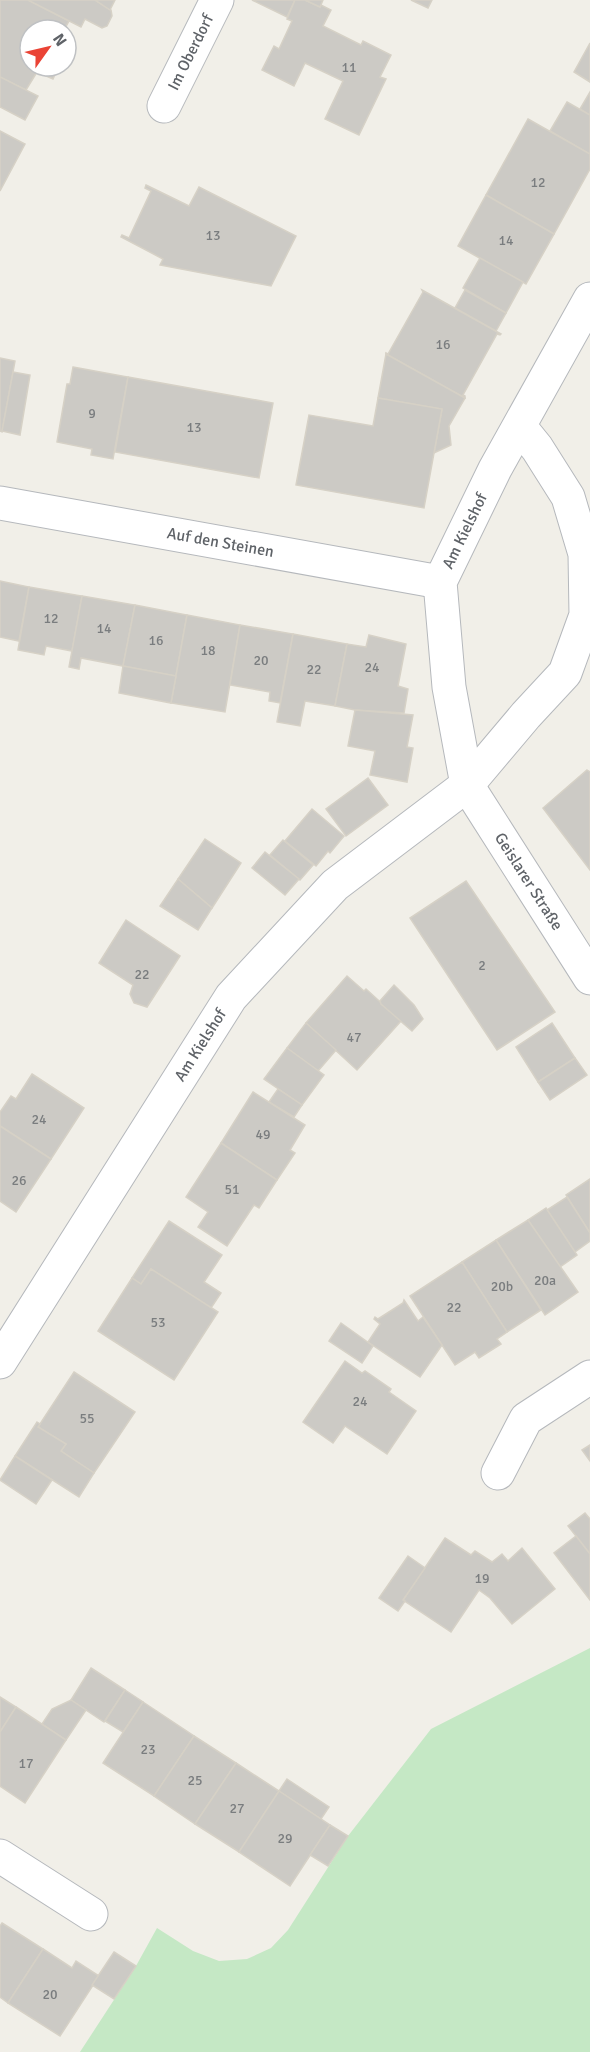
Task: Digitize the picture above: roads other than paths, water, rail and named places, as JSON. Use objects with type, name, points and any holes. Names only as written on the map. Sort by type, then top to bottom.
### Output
[{"type":"street","name":"Im Oberdorf","points":[[164,106],[217,0]]},
{"type":"street","name":"Am Kielshof","points":[[466,785],[449,687],[440,582],[495,469],[590,299]]},
{"type":"street","name":"Am Kielshof","points":[[0,1362],[231,998],[335,885],[466,785],[526,715],[566,673],[586,615],[585,554],[568,497],[537,448],[520,427]]},
{"type":"street","name":"Auf den Steinen","points":[[0,503],[440,582]]},
{"type":"street","name":"Geislarer Straße","points":[[466,785],[590,978]]},
{"type":"street","points":[[498,1473],[526,1419],[590,1377]]},
{"type":"street","points":[[0,1856],[91,1914]]}]
